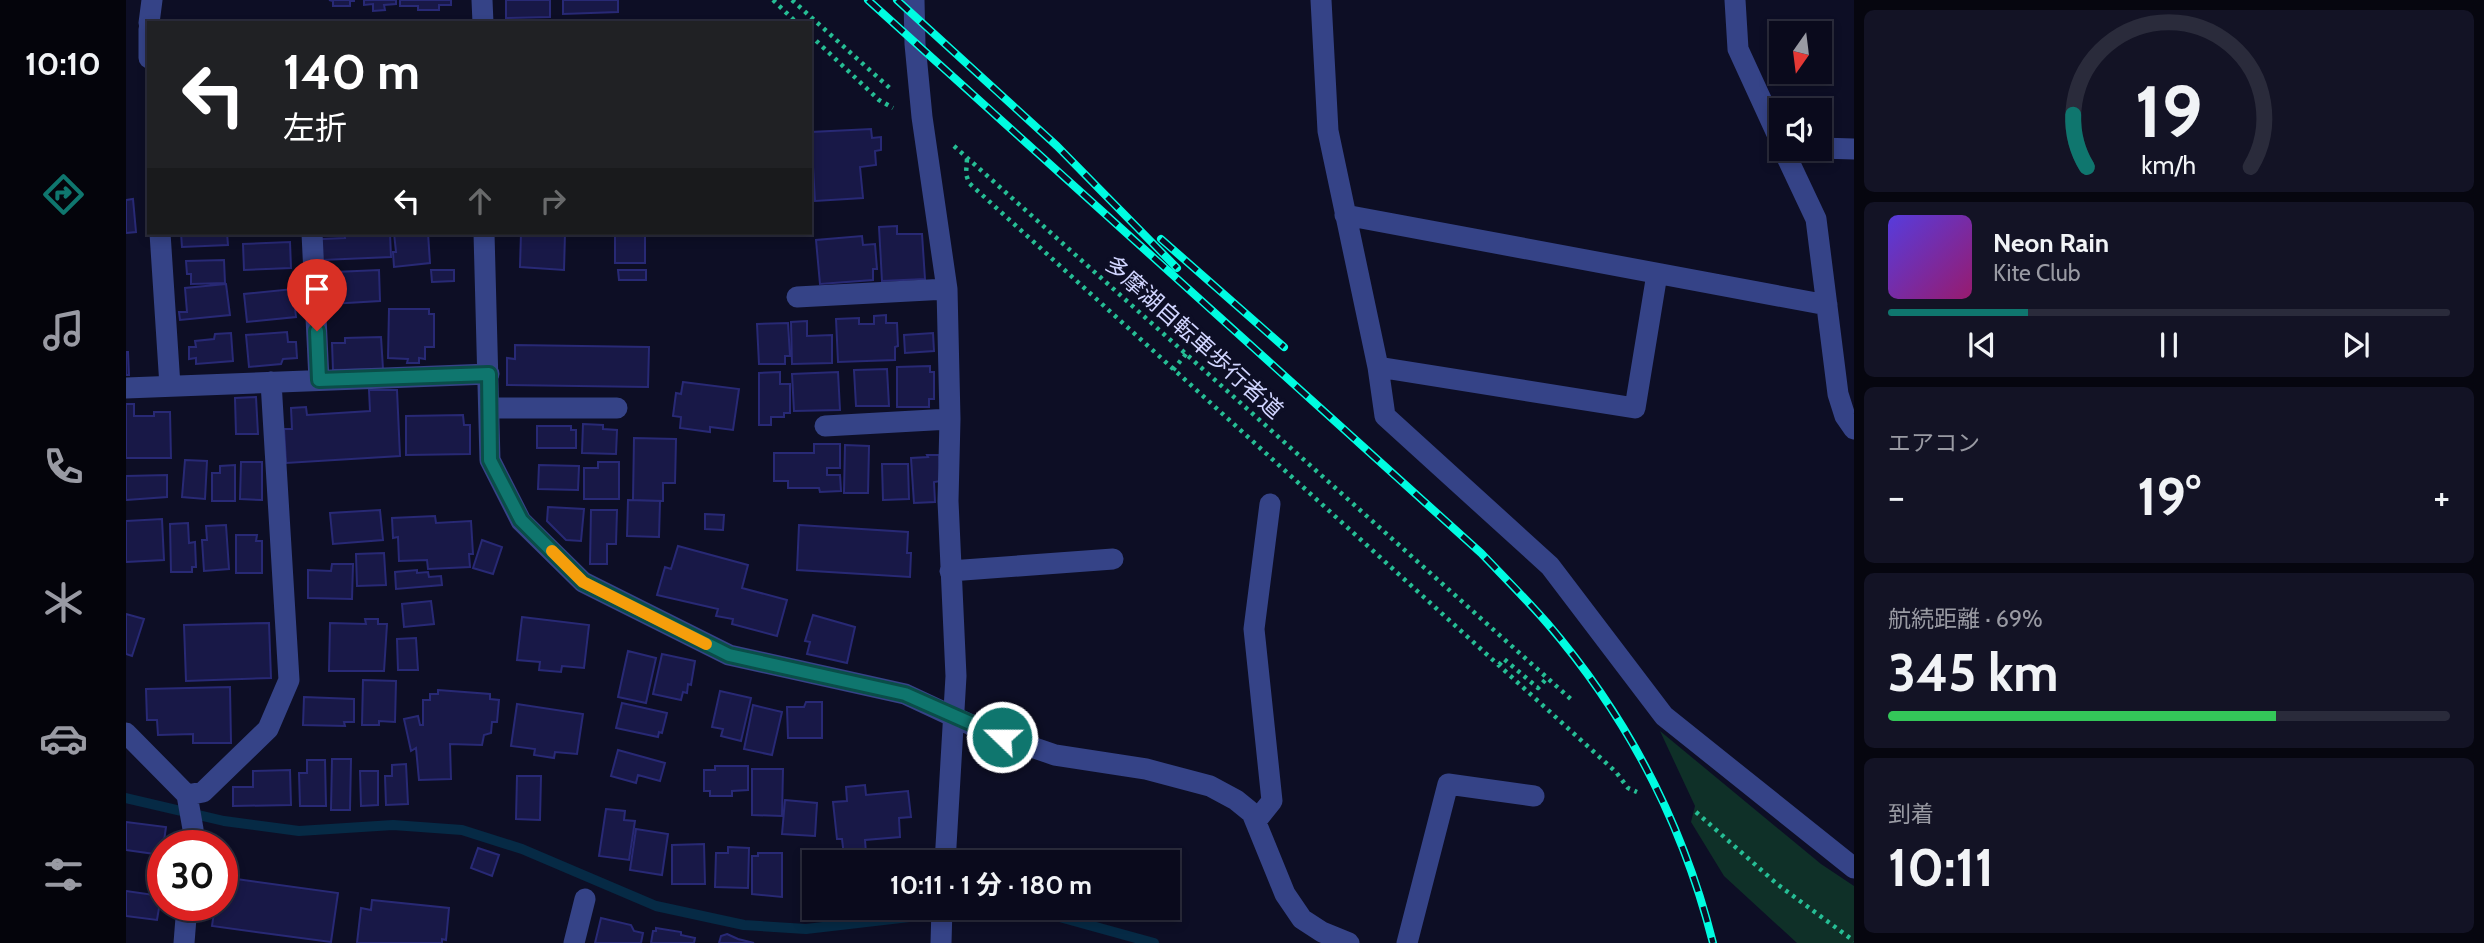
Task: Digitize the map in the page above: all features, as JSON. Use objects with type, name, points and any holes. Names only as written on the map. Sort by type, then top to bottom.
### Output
[{"type":"street","points":[[149,21],[152,0]]},
{"type":"street","points":[[482,0],[483,21]]},
{"type":"street","points":[[914,0],[915,111],[947,289],[950,419],[948,501],[956,676],[946,850]]},
{"type":"street","points":[[1321,0],[1328,131],[1378,367],[1385,416],[1550,566],[1664,716],[1854,868]]},
{"type":"street","points":[[1735,0],[1738,49],[1769,118]]},
{"type":"street","points":[[1832,148],[1854,149]]},
{"type":"street","points":[[1789,161],[1816,219],[1838,394],[1845,416],[1854,429]]},
{"type":"street","points":[[1345,215],[1827,305]]},
{"type":"street","points":[[160,235],[170,386]]},
{"type":"street","points":[[312,235],[319,380]]},
{"type":"street","points":[[484,235],[490,460],[521,520],[583,582],[729,655],[905,694],[982,730],[1055,755],[1146,769],[1210,786],[1236,800],[1252,813],[1285,894],[1302,919],[1321,932],[1349,943]]},
{"type":"street","points":[[1378,367],[1636,408],[1657,274]]},
{"type":"street","points":[[797,297],[947,289]]},
{"type":"street","points":[[126,388],[489,374]]},
{"type":"street","points":[[187,795],[202,792],[268,729],[289,680],[271,382]]},
{"type":"street","points":[[489,408],[617,408]]},
{"type":"street","points":[[825,426],[950,419]]},
{"type":"street","points":[[1255,821],[1272,801],[1255,629],[1270,504]]},
{"type":"street","points":[[950,571],[1113,559]]},
{"type":"street","points":[[126,733],[187,795],[192,830]]},
{"type":"street","points":[[1407,943],[1448,784],[1534,796]]},
{"type":"street","points":[[575,943],[584,899]]},
{"type":"street","points":[[184,943],[186,921]]},
{"type":"path","points":[[773,0],[795,21]]},
{"type":"path","name":"多摩湖自転車歩行者道","points":[[792,0],[1573,701]]},
{"type":"path","points":[[812,37],[879,100],[895,108],[915,111]]},
{"type":"path","points":[[967,158],[966,174],[969,183],[1499,664],[1616,772],[1628,788],[1637,792]]},
{"type":"path","points":[[1173,370],[1186,354]]},
{"type":"path","points":[[1499,664],[1504,659],[1538,688],[1547,678]]},
{"type":"path","points":[[1696,812],[1777,884],[1853,941]]},
{"type":"green space","points":[[1660,731],[1821,864],[1854,886],[1854,943],[1797,943],[1724,876],[1691,822],[1695,806]]},
{"type":"building","points":[[329,0],[354,1],[350,1],[350,6],[333,6],[333,1]]},
{"type":"building","points":[[364,0],[396,0],[396,4],[384,5],[385,10],[373,11],[373,4],[364,5]]},
{"type":"building","points":[[400,0],[451,0],[451,5],[439,5],[439,10],[418,10],[418,6],[400,6]]},
{"type":"building","points":[[506,0],[550,0],[550,17],[506,18]]},
{"type":"building","points":[[563,0],[618,0],[618,12],[563,14]]},
{"type":"building","points":[[871,129],[872,138],[881,137],[881,150],[875,151],[876,165],[860,167],[863,198],[815,201],[812,132]]},
{"type":"building","points":[[133,199],[136,232],[126,233],[126,200]]},
{"type":"building","points":[[897,226],[897,234],[922,234],[925,279],[882,281],[879,227]]},
{"type":"building","points":[[181,235],[227,235],[228,245],[182,247]]},
{"type":"building","points":[[344,235],[390,235],[391,257],[322,260],[321,239],[345,238]]},
{"type":"building","points":[[394,235],[428,235],[430,263],[394,267],[393,252],[396,252]]},
{"type":"building","points":[[521,235],[565,235],[564,270],[520,267]]},
{"type":"building","points":[[615,235],[645,235],[645,263],[615,263]]},
{"type":"building","points":[[862,236],[863,245],[875,244],[877,269],[873,269],[873,280],[820,284],[816,240]]},
{"type":"building","points":[[290,242],[291,268],[244,270],[243,244]]},
{"type":"building","points":[[224,260],[225,283],[191,284],[191,274],[187,274],[186,261]]},
{"type":"building","points":[[379,270],[380,301],[330,304],[329,290],[336,290],[335,272]]},
{"type":"building","points":[[431,270],[454,270],[454,281],[432,282]]},
{"type":"building","points":[[618,270],[646,270],[646,280],[619,280]]},
{"type":"building","points":[[226,284],[230,315],[180,320],[179,312],[187,312],[185,288]]},
{"type":"building","points":[[293,289],[296,317],[247,322],[244,294]]},
{"type":"building","points":[[389,309],[429,309],[429,314],[434,314],[434,347],[425,347],[425,359],[419,358],[419,363],[407,363],[408,359],[388,358]]},
{"type":"building","points":[[886,315],[886,323],[897,323],[898,346],[895,347],[895,360],[838,362],[836,319],[859,318],[859,324],[874,324],[874,316]]},
{"type":"building","points":[[807,321],[807,336],[832,335],[832,363],[792,364],[791,322]]},
{"type":"building","points":[[788,323],[790,356],[785,356],[785,364],[759,364],[757,324]]},
{"type":"building","points":[[287,332],[288,342],[296,342],[297,358],[283,359],[281,364],[249,367],[246,335]]},
{"type":"building","points":[[231,333],[233,361],[196,364],[196,358],[189,359],[189,347],[196,347],[195,341],[214,339],[215,334]]},
{"type":"building","points":[[933,333],[934,351],[905,353],[904,335]]},
{"type":"building","points":[[381,337],[383,369],[333,370],[332,343],[345,343],[345,338]]},
{"type":"building","points":[[515,345],[649,347],[648,387],[507,385],[507,358],[515,359]]},
{"type":"building","points":[[128,352],[129,375],[126,375]]},
{"type":"building","points":[[930,366],[930,372],[934,372],[934,399],[929,399],[929,407],[897,407],[897,367]]},
{"type":"building","points":[[887,369],[889,406],[856,406],[854,370]]},
{"type":"building","points":[[780,372],[780,384],[790,384],[790,413],[784,413],[784,417],[771,417],[771,425],[759,425],[759,373]]},
{"type":"building","points":[[838,372],[840,410],[794,411],[792,374]]},
{"type":"building","points":[[683,382],[739,389],[733,430],[710,427],[710,432],[680,428],[681,417],[673,416],[676,393],[681,394]]},
{"type":"building","points":[[369,390],[397,390],[400,456],[286,463],[284,429],[292,429],[291,408],[306,407],[307,415],[370,411]]},
{"type":"building","points":[[256,397],[258,434],[236,434],[235,398]]},
{"type":"building","points":[[126,404],[134,404],[134,416],[154,416],[154,412],[170,412],[171,458],[126,458]]},
{"type":"building","points":[[463,415],[464,425],[470,425],[470,454],[406,455],[406,416]]},
{"type":"building","points":[[583,424],[603,425],[603,429],[617,430],[616,454],[582,453]]},
{"type":"building","points":[[537,426],[571,426],[571,430],[576,430],[576,448],[537,448]]},
{"type":"building","points":[[634,438],[676,439],[675,483],[663,483],[663,501],[633,500]]},
{"type":"building","points":[[814,444],[840,444],[840,468],[827,468],[827,475],[840,475],[841,491],[820,492],[819,488],[788,488],[788,481],[774,481],[774,453],[814,453]]},
{"type":"building","points":[[845,445],[869,446],[868,493],[844,493]]},
{"type":"building","points":[[927,455],[939,455],[941,481],[934,482],[935,502],[914,503],[911,458],[928,457]]},
{"type":"building","points":[[185,460],[207,461],[205,499],[182,497]]},
{"type":"building","points":[[241,462],[262,462],[262,500],[240,499]]},
{"type":"building","points":[[598,462],[619,462],[619,499],[584,499],[584,468],[598,468]]},
{"type":"building","points":[[882,464],[908,464],[909,499],[883,500]]},
{"type":"building","points":[[235,465],[235,501],[212,501],[212,473],[220,473],[220,466]]},
{"type":"building","points":[[539,465],[579,466],[578,490],[538,489]]},
{"type":"building","points":[[167,475],[167,497],[126,500],[126,476]]},
{"type":"building","points":[[628,500],[660,501],[659,537],[627,536]]},
{"type":"building","points":[[548,507],[584,509],[581,541],[566,540],[547,521]]},
{"type":"building","points":[[380,510],[383,540],[333,544],[330,513]]},
{"type":"building","points":[[591,510],[617,510],[616,544],[607,544],[607,564],[590,564]]},
{"type":"building","points":[[705,514],[724,515],[723,530],[705,529]]},
{"type":"building","points":[[435,516],[436,523],[471,521],[473,554],[469,554],[470,567],[428,569],[427,560],[399,561],[398,537],[393,538],[392,518]]},
{"type":"building","points":[[162,519],[164,560],[126,562],[126,521]]},
{"type":"building","points":[[188,523],[189,543],[195,542],[196,567],[192,567],[192,572],[171,572],[170,524]]},
{"type":"building","points":[[226,525],[229,569],[204,571],[202,540],[207,540],[206,526]]},
{"type":"building","points":[[799,525],[908,532],[910,577],[797,570]]},
{"type":"building","points":[[236,535],[257,535],[256,541],[262,541],[262,573],[236,573]]},
{"type":"building","points":[[482,540],[502,547],[493,574],[473,568]]},
{"type":"building","points":[[678,546],[748,565],[742,588],[787,600],[777,636],[732,624],[733,619],[716,616],[718,609],[657,595],[665,567],[671,569]]},
{"type":"building","points":[[384,553],[386,585],[357,586],[356,554]]},
{"type":"building","points":[[332,564],[353,564],[352,599],[308,598],[308,570],[331,571]]},
{"type":"building","points":[[417,570],[417,573],[428,572],[429,577],[441,576],[442,585],[396,589],[395,572]]},
{"type":"building","points":[[431,601],[434,624],[404,627],[402,604]]},
{"type":"building","points":[[126,614],[144,619],[132,656],[126,654]]},
{"type":"building","points":[[813,615],[855,627],[847,663],[807,654],[810,642],[805,641]]},
{"type":"building","points":[[522,617],[589,625],[584,668],[562,666],[561,672],[539,670],[540,662],[517,660]]},
{"type":"building","points":[[365,619],[378,619],[378,624],[387,624],[384,671],[329,671],[330,623],[366,624]]},
{"type":"building","points":[[269,623],[271,678],[186,681],[184,625]]},
{"type":"building","points":[[416,638],[418,670],[398,670],[397,639]]},
{"type":"building","points":[[628,651],[656,658],[646,703],[618,697]]},
{"type":"building","points":[[662,654],[695,661],[691,685],[688,684],[687,693],[683,692],[681,700],[653,694]]},
{"type":"building","points":[[363,680],[396,681],[395,722],[379,721],[379,725],[362,725]]},
{"type":"building","points":[[230,687],[231,743],[193,743],[193,734],[158,735],[157,720],[147,720],[146,689]]},
{"type":"building","points":[[438,690],[490,694],[490,699],[499,700],[497,722],[492,722],[491,733],[484,735],[482,745],[450,744],[451,779],[419,780],[416,748],[411,751],[404,719],[418,716],[420,725],[423,725],[423,700],[430,700],[430,694],[438,694]]},
{"type":"building","points":[[720,691],[751,698],[741,741],[721,736],[723,729],[712,727]]},
{"type":"building","points":[[304,697],[354,699],[354,722],[344,722],[345,726],[303,725]]},
{"type":"building","points":[[806,702],[822,702],[822,738],[788,738],[787,707],[804,707]]},
{"type":"building","points":[[622,703],[667,713],[662,733],[659,732],[658,737],[616,728]]},
{"type":"building","points":[[517,704],[583,714],[577,754],[555,752],[554,758],[534,755],[535,749],[511,746]]},
{"type":"building","points":[[753,705],[782,712],[772,755],[744,749]]},
{"type":"building","points":[[618,750],[665,763],[660,781],[638,775],[636,783],[611,776]]},
{"type":"building","points":[[332,759],[351,759],[350,810],[331,810]]},
{"type":"building","points":[[307,760],[325,760],[326,806],[300,806],[299,773],[307,773]]},
{"type":"building","points":[[406,764],[408,804],[386,805],[385,776],[392,776],[392,765]]},
{"type":"building","points":[[715,766],[748,766],[748,790],[732,791],[732,796],[710,796],[710,791],[704,791],[704,770],[715,770]]},
{"type":"building","points":[[752,769],[783,769],[782,816],[752,815]]},
{"type":"building","points":[[290,770],[291,805],[233,806],[233,787],[253,787],[253,771]]},
{"type":"building","points":[[360,771],[378,771],[378,805],[361,806]]},
{"type":"building","points":[[517,776],[541,776],[540,820],[516,819]]},
{"type":"building","points":[[865,785],[866,795],[908,791],[911,817],[899,818],[900,837],[865,840],[866,850],[843,850],[842,839],[837,839],[833,802],[847,801],[846,787]]},
{"type":"building","points":[[785,800],[817,803],[815,836],[782,834]]},
{"type":"building","points":[[606,809],[625,811],[624,820],[635,821],[629,860],[599,856]]},
{"type":"building","points":[[126,822],[166,827],[166,830],[147,830],[147,853],[126,850]]},
{"type":"building","points":[[636,829],[668,834],[662,875],[630,870]]},
{"type":"building","points":[[704,844],[705,884],[672,884],[672,845]]},
{"type":"building","points":[[728,847],[749,848],[748,888],[715,887],[716,853],[728,853]]},
{"type":"building","points":[[478,848],[499,855],[492,876],[471,868]]},
{"type":"building","points":[[758,853],[782,853],[782,897],[752,894],[752,856],[758,856]]},
{"type":"building","points":[[238,879],[338,893],[331,942],[212,926],[213,921],[238,921]]},
{"type":"building","points":[[126,891],[147,894],[147,919],[126,916]]},
{"type":"building","points":[[372,900],[449,908],[446,940],[442,939],[442,943],[357,943],[361,908],[371,910]]},
{"type":"building","points":[[601,918],[631,925],[634,931],[643,933],[641,943],[595,943]]},
{"type":"building","points":[[656,928],[681,932],[681,935],[695,938],[694,943],[651,943]]},
{"type":"building","points":[[727,934],[754,943],[719,943],[721,936]]},
{"type":"waterway","points":[[126,798],[224,821],[299,831],[393,825],[462,830],[522,849],[656,906],[744,925],[806,929],[884,920]]},
{"type":"waterway","points":[[1071,920],[1154,943]]},
{"type":"railway","points":[[868,0],[1481,553],[1539,614],[1602,696],[1649,773],[1686,856],[1713,943]]},
{"type":"railway","points":[[897,0],[1057,146],[1177,268]]},
{"type":"railway","points":[[1161,239],[1284,347]]},
{"type":"slow traffic","points":[[552,551],[583,582],[706,644]]},
{"type":"route","points":[[317,331],[319,380],[489,374],[490,460],[521,520],[583,582],[729,655],[905,694],[1002,737]]}]
